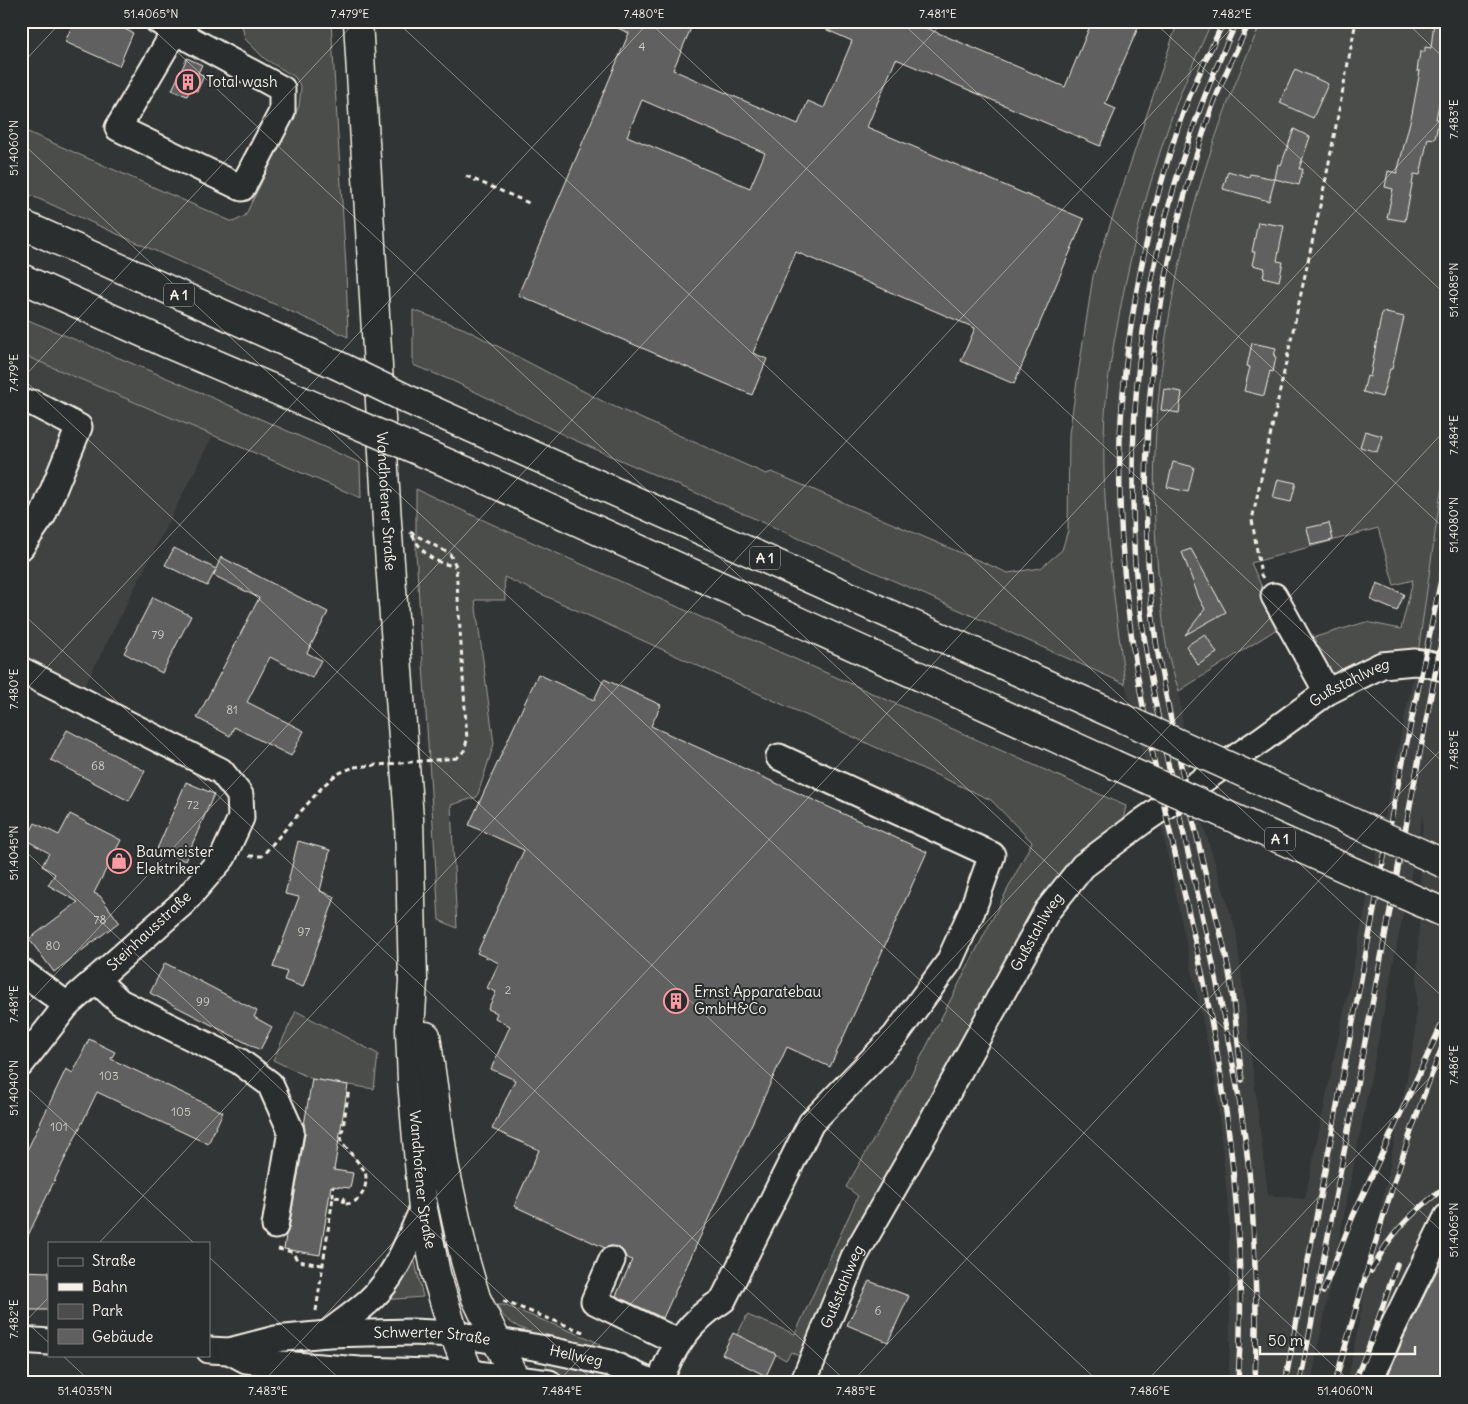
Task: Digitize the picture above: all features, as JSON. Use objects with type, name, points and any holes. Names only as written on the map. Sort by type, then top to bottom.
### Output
[{"type":"main road","name":"Wandhofener Straße","points":[[358,21],[399,528],[413,981],[410,1030],[422,1209],[436,1274],[454,1334],[471,1378]]},
{"type":"main road","name":"A 1","points":[[21,224],[1447,865]]},
{"type":"main road","name":"A 1","points":[[21,278],[166,343],[473,474],[1447,914]]},
{"type":"main road","name":"Wandhofener Straße","points":[[413,981],[426,1032],[444,1164],[465,1260],[476,1298],[495,1340]]},
{"type":"main road","name":"Schwerter Straße","points":[[495,1340],[516,1380]]},
{"type":"street","points":[[166,26],[282,89],[282,112],[242,188],[118,128],[166,26]]},
{"type":"street","points":[[21,547],[43,515],[79,427],[33,404]]},
{"type":"street","points":[[1274,596],[1327,692]]},
{"type":"street","name":"Gußstahlweg","points":[[804,1383],[854,1257],[932,1121],[1047,911],[1083,866],[1142,820],[1264,738],[1327,692],[1382,665],[1414,662],[1447,669]]},
{"type":"street","name":"Steinhausstraße","points":[[21,670],[221,771],[240,795],[242,818],[223,857],[184,902],[67,1006],[21,1064]]},
{"type":"street","points":[[660,1383],[666,1364],[678,1342],[706,1311],[723,1300],[811,1123],[895,1036],[949,962],[972,911],[992,855],[779,757]]},
{"type":"street","points":[[21,971],[67,1006]]},
{"type":"street","points":[[96,980],[120,1002],[240,1061],[270,1084],[291,1132],[277,1236]]},
{"type":"street","name":"Schwerter Straße","points":[[327,1334],[367,1303],[388,1279],[410,1238],[422,1209]]},
{"type":"street","points":[[1369,1383],[1391,1331],[1447,1217]]},
{"type":"street","points":[[612,1260],[594,1301],[678,1342]]},
{"type":"street","name":"Schwerter Straße","points":[[219,1351],[275,1339],[327,1334],[412,1332],[454,1334],[495,1340]]},
{"type":"street","points":[[21,1340],[48,1342]]},
{"type":"street","name":"Hellweg","points":[[495,1340],[610,1363],[653,1383]]},
{"type":"street","name":"Schwerter Straße","points":[[219,1351],[246,1360],[367,1376],[516,1380]]},
{"type":"street","points":[[516,1380],[549,1383]]},
{"type":"path","points":[[1274,596],[1261,574],[1252,520],[1326,178],[1356,21]]},
{"type":"path","points":[[466,176],[529,203]]},
{"type":"path","points":[[399,528],[432,559],[456,566]]},
{"type":"path","points":[[223,857],[262,856],[324,785],[337,774],[354,767],[457,758],[464,750],[467,740],[456,566],[450,554],[399,528]]},
{"type":"path","points":[[333,1196],[344,1198],[343,1204],[348,1204],[360,1198],[364,1192],[365,1171],[341,1140],[350,1089]]},
{"type":"path","points":[[316,1312],[333,1186]]},
{"type":"path","points":[[277,1236],[277,1248],[292,1252],[298,1261],[322,1265]]},
{"type":"path","points":[[499,1297],[504,1301],[594,1336]]},
{"type":"shaded area","points":[[1212,21],[1262,21],[1240,69],[1214,139],[1193,211],[1175,287],[1161,366],[1153,504],[1166,644],[1179,691],[1188,774],[1154,797],[1125,684],[1110,562],[1105,498],[1104,435],[1111,359],[1126,275],[1147,195],[1171,117]]},
{"type":"shaded area","points":[[21,354],[213,435],[78,699],[21,670]]},
{"type":"shaded area","points":[[1447,463],[1447,1383],[1347,1383],[1415,1036],[1423,812],[1311,1383],[1228,1383],[1230,1346],[1229,1215],[1215,1079],[1160,819],[1194,796],[1236,931],[1268,1195],[1305,1199],[1418,653],[1440,498]]},
{"type":"green space","points":[[241,21],[331,21],[346,267],[348,337],[21,191],[21,129],[233,222],[245,216],[299,106],[301,87],[295,77],[265,59],[245,39]]},
{"type":"green space","points":[[1178,21],[1212,21],[1175,107],[1148,192],[1124,291],[1111,361],[1106,406],[1104,467],[1107,529],[1125,684],[572,439],[453,381],[413,365],[413,310],[465,329],[604,402],[766,474],[772,472],[1008,573],[1041,568],[1062,550],[1068,530],[1069,434],[1093,276]]},
{"type":"green space","points":[[1262,21],[1447,21],[1447,463],[1440,498],[1418,653],[1325,680],[1305,640],[1366,622],[1401,629],[1413,580],[1394,585],[1378,528],[1251,563],[1280,627],[1179,691],[1165,638],[1155,518],[1155,445],[1161,372],[1172,299],[1188,228],[1209,157],[1233,88]]},
{"type":"green space","points":[[21,317],[179,383],[360,463],[361,498],[21,354]]},
{"type":"green space","points":[[416,489],[1126,806],[1122,825],[1065,871],[801,1357],[791,1352],[786,1360],[737,1335],[747,1315],[795,1334],[858,1196],[846,1187],[920,1059],[1032,842],[991,800],[504,577],[505,600],[475,600],[494,744],[477,797],[451,805],[457,928],[439,920],[416,552]]},
{"type":"green space","points":[[296,1011],[378,1054],[374,1089],[312,1079],[273,1060]]},
{"type":"green space","points":[[414,1258],[423,1297],[382,1300]]},
{"type":"green space","points":[[497,1305],[504,1305],[588,1338],[600,1344],[599,1347],[557,1339],[526,1330],[513,1324],[503,1315]]},
{"type":"green space","points":[[547,1364],[589,1370],[608,1378],[605,1381],[565,1377],[550,1372],[545,1368]]},
{"type":"building","points":[[74,21],[107,21],[133,33],[119,66],[65,42]]},
{"type":"building","points":[[601,21],[694,21],[673,70],[798,124],[808,101],[824,108],[852,41],[807,21],[910,21],[1065,87],[1092,21],[1141,21],[1105,104],[1116,109],[1100,146],[896,59],[867,127],[1084,219],[1014,384],[961,361],[975,328],[796,252],[753,353],[767,359],[752,395],[518,295],[629,33]],"holes":[[[642,100],[765,153],[750,188],[627,136]]]},
{"type":"building","points":[[1434,21],[1447,21],[1447,65],[1436,119],[1439,119],[1435,139],[1428,138],[1420,175],[1414,174],[1405,221],[1387,218],[1393,189],[1385,187],[1388,171],[1397,173],[1412,114],[1420,71],[1417,71],[1420,52],[1425,52],[1425,47],[1431,48]]},
{"type":"building","name":"Total wash","points":[[187,58],[202,65],[198,73],[204,76],[197,91],[191,88],[187,96],[172,90]]},
{"type":"building","points":[[1295,69],[1328,84],[1313,118],[1280,103]]},
{"type":"building","points":[[1294,129],[1310,137],[1299,169],[1303,169],[1299,185],[1275,179],[1278,164],[1281,165]]},
{"type":"building","points":[[1228,171],[1249,177],[1250,174],[1275,179],[1269,201],[1223,189]]},
{"type":"building","points":[[1258,222],[1284,226],[1277,261],[1283,262],[1279,281],[1263,277],[1265,268],[1252,265],[1255,252],[1252,252]]},
{"type":"building","points":[[1382,312],[1404,317],[1392,369],[1390,369],[1382,397],[1363,392],[1367,376],[1370,377]]},
{"type":"building","points":[[1252,343],[1276,348],[1273,372],[1270,371],[1264,396],[1244,391],[1250,367],[1247,366]]},
{"type":"building","points":[[1164,389],[1182,392],[1179,413],[1161,410]]},
{"type":"building","points":[[1365,431],[1382,436],[1377,452],[1360,447]]},
{"type":"building","points":[[1173,462],[1194,467],[1188,492],[1167,487]]},
{"type":"building","points":[[1278,479],[1296,483],[1291,502],[1273,498]]},
{"type":"building","points":[[1329,523],[1333,540],[1311,545],[1307,528]]},
{"type":"building","points":[[174,548],[216,569],[221,557],[328,612],[307,653],[321,660],[312,678],[270,657],[247,702],[304,731],[291,756],[234,727],[230,736],[197,718],[259,598],[213,575],[207,586],[165,565]]},
{"type":"building","points":[[1191,549],[1226,612],[1185,635],[1205,609],[1182,552]]},
{"type":"building","points":[[1377,583],[1404,594],[1397,611],[1371,600]]},
{"type":"building","points":[[153,597],[191,616],[162,673],[124,653]]},
{"type":"building","points":[[1205,634],[1217,653],[1198,665],[1186,646]]},
{"type":"building","name":"Ernst Apparatebau GmbH&Co","points":[[538,674],[594,700],[604,679],[661,705],[651,726],[927,852],[830,1067],[787,1047],[663,1318],[616,1296],[632,1260],[626,1257],[618,1247],[611,1246],[605,1248],[514,1206],[539,1150],[492,1129],[515,1080],[491,1069],[510,1026],[495,1018],[497,1013],[488,1009],[496,992],[487,988],[499,963],[477,953],[524,850],[469,825]]},
{"type":"building","points":[[67,730],[145,771],[129,801],[51,760]]},
{"type":"building","points":[[186,782],[214,794],[185,861],[157,849]]},
{"type":"building","points":[[70,814],[121,840],[94,893],[100,896],[119,922],[54,972],[29,939],[78,902],[48,885],[55,874],[42,866],[49,853],[26,840],[35,823],[59,835]]},
{"type":"building","points":[[298,841],[330,850],[320,891],[335,897],[303,987],[284,980],[287,972],[273,967],[299,897],[285,894]]},
{"type":"building","points":[[165,963],[257,1011],[254,1017],[272,1027],[260,1050],[150,993]]},
{"type":"building","points":[[89,1039],[115,1052],[111,1059],[223,1112],[208,1144],[97,1092],[21,1250],[21,1163],[66,1069],[73,1073]]},
{"type":"building","points":[[312,1079],[348,1085],[334,1170],[353,1173],[350,1188],[331,1186],[320,1255],[284,1249],[305,1133],[304,1125]]},
{"type":"building","points":[[1447,1250],[1447,1383],[1385,1383],[1404,1337]]},
{"type":"building","points":[[21,1271],[48,1272],[48,1310],[21,1310]]},
{"type":"building","points":[[869,1281],[909,1296],[888,1342],[847,1325]]},
{"type":"building","points":[[733,1333],[776,1354],[766,1376],[722,1354]]},
{"type":"railway","points":[[1224,21],[1194,85],[1179,124],[1147,240],[1132,319],[1127,358],[1120,438],[1120,490],[1126,595],[1140,690],[1157,775],[1205,988],[1229,1135],[1235,1184],[1240,1284],[1238,1383]]},
{"type":"railway","points":[[1237,21],[1192,131],[1159,245],[1139,361],[1134,421],[1133,512],[1135,564],[1149,668],[1169,770],[1221,1005],[1244,1129],[1251,1191],[1254,1242],[1255,1383]]},
{"type":"railway","points":[[1242,1080],[1227,960],[1205,872],[1157,648],[1149,577],[1146,484],[1151,383],[1157,333],[1175,234],[1187,185],[1212,107],[1250,21]]},
{"type":"railway","points":[[1285,1383],[1394,804],[1447,551]]},
{"type":"railway","points":[[1300,1383],[1447,611]]},
{"type":"railway","points":[[1323,1292],[1353,1216],[1447,1013]]},
{"type":"railway","points":[[1335,1383],[1400,1164],[1447,1035]]},
{"type":"railway","points":[[1371,1271],[1385,1247],[1400,1227],[1447,1186]]},
{"type":"railway","points":[[1354,1383],[1371,1341],[1397,1264]]},
{"type":"place","name":"Total wash","points":[[188,82]]},
{"type":"place","name":"Baumeister Elektriker","points":[[119,861]]},
{"type":"place","name":"Ernst Apparatebau GmbH&Co","points":[[676,1001]]}]
